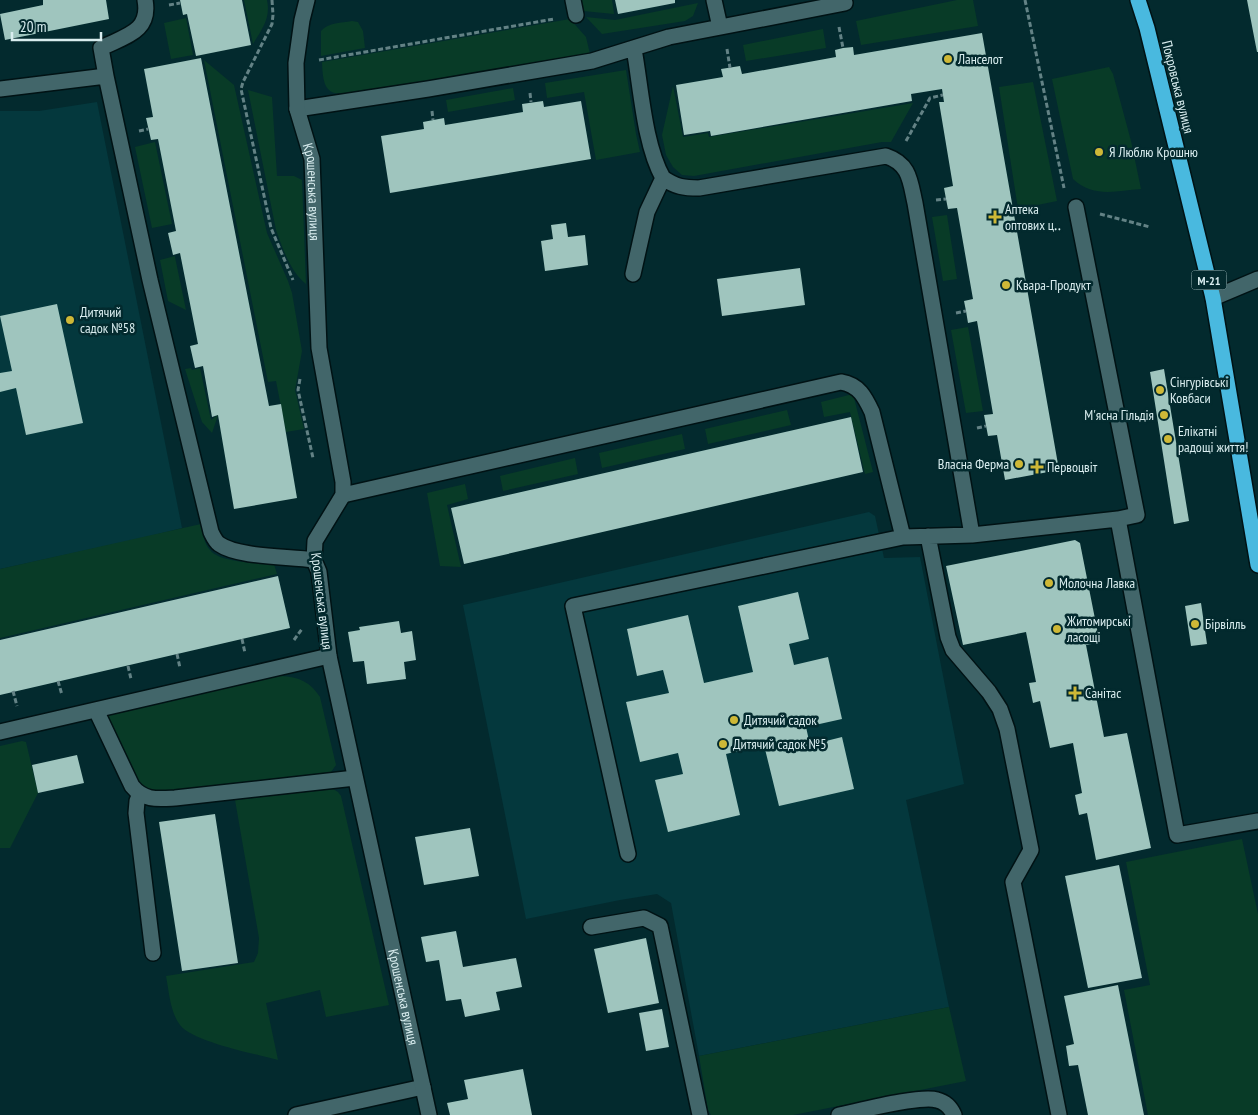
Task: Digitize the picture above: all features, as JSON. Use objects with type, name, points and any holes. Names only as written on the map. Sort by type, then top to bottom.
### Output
[{"type":"highway","name":"Покровська вулиця","points":[[1138,0],[1149,37],[1213,298],[1258,565]]},
{"type":"street","points":[[145,0],[145,19],[140,28],[101,48],[150,280],[211,532],[214,539],[220,545],[235,550],[270,557],[314,560]]},
{"type":"street","name":"Крошенська вулиця","points":[[307,0],[296,63],[297,109],[312,159],[319,348],[343,482],[343,495],[315,541],[314,560],[319,572],[329,656],[429,1115]]},
{"type":"street","points":[[573,0],[576,15]]},
{"type":"street","points":[[714,0],[720,27]]},
{"type":"street","points":[[297,109],[428,90],[592,61],[669,37],[849,1]]},
{"type":"street","points":[[634,48],[656,166],[664,178],[673,184],[684,188],[699,188],[886,156],[896,159],[908,172],[972,534]]},
{"type":"street","points":[[0,89],[106,76]]},
{"type":"street","points":[[633,274],[647,212],[664,178]]},
{"type":"street","points":[[628,854],[573,606],[903,537],[972,534],[1118,519],[1137,515],[1076,207]]},
{"type":"street","points":[[1213,298],[1258,280]]},
{"type":"street","points":[[343,495],[841,382],[850,384],[858,389],[866,398],[872,412],[903,537]]},
{"type":"street","points":[[1118,519],[1177,835],[1258,820]]},
{"type":"street","points":[[928,536],[948,637],[953,650],[990,692],[1000,710],[1007,729],[1031,850],[1014,882],[1059,1115]]},
{"type":"street","points":[[0,732],[329,656]]},
{"type":"street","points":[[96,710],[132,786],[144,797],[156,799],[175,798],[355,778]]},
{"type":"street","points":[[140,794],[136,813],[153,953]]},
{"type":"street","points":[[591,928],[644,918],[660,926],[700,1115]]},
{"type":"street","points":[[296,1115],[423,1086]]},
{"type":"street","points":[[839,1115],[921,1099],[936,1099],[945,1103],[954,1115]]},
{"type":"path","points":[[272,0],[272,24],[241,89],[271,228],[294,282]]},
{"type":"path","points":[[1026,0],[1066,199],[1076,207],[1150,227]]},
{"type":"path","points":[[296,63],[576,15]]},
{"type":"path","points":[[896,159],[930,98],[943,95]]},
{"type":"path","points":[[301,376],[298,390],[315,464]]},
{"type":"shaded area","name":"Дитячий садок №58","points":[[97,102],[182,528],[0,569],[0,111],[39,111]]},
{"type":"shaded area","name":"Дитячий садок №5","points":[[869,512],[875,516],[884,558],[920,557],[964,784],[906,800],[949,1007],[699,1056],[671,903],[657,894],[526,919],[463,605]]},
{"type":"green space","points":[[244,0],[267,0],[267,18],[253,44]]},
{"type":"green space","points":[[581,0],[612,0],[614,14],[583,11]]},
{"type":"green space","points":[[957,0],[973,0],[978,26],[861,45],[856,21]]},
{"type":"green space","points":[[698,3],[693,16],[685,21],[602,34],[586,17],[615,20]]},
{"type":"green space","points":[[186,18],[193,55],[171,59],[164,23]]},
{"type":"green space","points":[[570,19],[586,37],[590,54],[363,93],[336,93],[327,88],[324,82],[322,62]]},
{"type":"green space","points":[[358,22],[363,31],[365,48],[321,56],[321,31],[331,24]]},
{"type":"green space","points":[[823,29],[826,48],[746,61],[743,45]]},
{"type":"green space","points":[[204,60],[234,85],[267,233],[292,293],[302,351],[295,390],[304,429],[286,432],[276,381],[268,382]]},
{"type":"green space","points":[[1109,67],[1113,74],[1131,141],[1141,189],[1114,192],[1097,191],[1081,185],[1073,179],[1052,79]]},
{"type":"green space","points":[[626,70],[640,152],[596,160],[584,92],[547,98],[545,83]]},
{"type":"green space","points":[[1033,82],[1057,201],[1018,209],[999,87]]},
{"type":"green space","points":[[673,86],[683,137],[708,133],[709,137],[913,103],[891,142],[882,142],[694,176],[682,175],[673,167],[666,155],[662,135]]},
{"type":"green space","points":[[513,88],[515,100],[448,112],[446,100]]},
{"type":"green space","points":[[248,90],[272,97],[277,176],[294,176],[302,180],[306,284],[291,266],[276,230]]},
{"type":"green space","points":[[155,142],[172,224],[152,228],[135,147]]},
{"type":"green space","points":[[947,215],[957,279],[943,281],[932,217]]},
{"type":"green space","points":[[175,256],[186,310],[168,301],[160,260]]},
{"type":"green space","points":[[968,327],[983,411],[966,413],[951,330]]},
{"type":"green space","points":[[191,368],[192,370],[200,368],[211,420],[218,415],[212,433],[202,422],[185,369]]},
{"type":"green space","points":[[853,394],[873,472],[865,474],[850,412],[824,417],[821,402]]},
{"type":"green space","points":[[787,410],[791,425],[708,444],[705,429]]},
{"type":"green space","points":[[682,434],[685,449],[602,468],[599,453]]},
{"type":"green space","points":[[575,458],[578,474],[503,491],[500,476]]},
{"type":"green space","points":[[465,484],[468,499],[447,505],[461,567],[440,566],[427,493]]},
{"type":"green space","points":[[201,524],[206,545],[215,554],[230,560],[274,564],[277,574],[0,638],[0,569]]},
{"type":"green space","points":[[277,676],[302,680],[316,691],[320,697],[336,765],[331,772],[172,791],[150,790],[138,784],[106,716]]},
{"type":"green space","points":[[22,741],[26,742],[38,793],[10,848],[0,848],[0,746]]},
{"type":"green space","points":[[333,789],[341,796],[389,1005],[326,1017],[320,990],[266,1003],[278,1060],[211,1042],[187,1031],[180,1025],[174,1014],[166,976],[254,962],[258,953],[259,938],[235,800]]},
{"type":"green space","points":[[1242,839],[1258,914],[1258,1115],[1148,1115],[1124,990],[1150,985],[1126,862]]},
{"type":"green space","points":[[949,1007],[966,1081],[793,1115],[711,1115],[708,1110],[699,1056]]},
{"type":"building","points":[[43,0],[106,0],[109,19],[5,40],[0,14],[43,5]]},
{"type":"building","points":[[180,0],[242,0],[251,45],[196,56],[187,14],[183,15]]},
{"type":"building","points":[[615,0],[675,0],[675,3],[618,14]]},
{"type":"building","points":[[1247,0],[1258,0],[1258,52],[1257,52]]},
{"type":"building","points":[[982,33],[1059,470],[1005,480],[997,435],[988,436],[984,415],[993,414],[977,321],[968,323],[964,301],[973,299],[957,208],[948,209],[944,188],[953,186],[939,102],[944,102],[942,89],[911,94],[912,101],[711,136],[710,131],[684,135],[676,85],[723,77],[721,69],[740,66],[742,74],[836,57],[835,50],[843,48],[853,47],[854,55]]},
{"type":"building","points":[[201,58],[269,406],[281,404],[297,498],[234,509],[218,415],[212,417],[203,366],[195,368],[190,346],[198,344],[180,253],[173,255],[168,233],[176,231],[158,139],[151,140],[146,118],[153,117],[144,69]]},
{"type":"building","points":[[543,101],[544,107],[581,101],[591,159],[390,193],[381,136],[424,129],[423,122],[444,118],[445,125],[523,112],[522,104]]},
{"type":"building","points":[[566,223],[568,237],[585,235],[588,265],[545,271],[541,241],[553,239],[551,225]]},
{"type":"building","points":[[800,268],[805,305],[722,316],[717,279]]},
{"type":"building","points":[[57,304],[83,423],[26,435],[16,388],[0,392],[0,373],[12,371],[0,316]]},
{"type":"building","points":[[1164,369],[1189,521],[1174,524],[1150,372]]},
{"type":"building","points":[[851,417],[863,472],[464,564],[451,508]]},
{"type":"building","points":[[1075,540],[1080,543],[1099,639],[1097,643],[1086,645],[1104,737],[1127,733],[1151,848],[1096,860],[1087,813],[1079,815],[1075,795],[1082,793],[1073,743],[1050,748],[1040,701],[1033,703],[1029,683],[1036,682],[1026,632],[963,645],[946,566]]},
{"type":"building","points":[[278,576],[290,628],[0,695],[0,640]]},
{"type":"building","points":[[798,592],[809,639],[789,644],[794,665],[828,657],[842,719],[806,727],[810,745],[842,737],[854,789],[779,806],[764,745],[726,754],[740,815],[668,832],[655,780],[683,774],[678,753],[640,762],[626,702],[669,693],[663,670],[637,676],[627,629],[688,615],[704,683],[753,672],[738,606]]},
{"type":"building","points":[[1201,603],[1207,644],[1191,646],[1185,606]]},
{"type":"building","points":[[399,621],[401,633],[412,631],[416,660],[404,662],[406,679],[367,684],[364,661],[353,662],[348,632],[360,630],[359,627]]},
{"type":"building","points":[[77,755],[84,783],[38,793],[32,765]]},
{"type":"building","points":[[215,814],[238,963],[182,971],[159,822]]},
{"type":"building","points":[[470,828],[479,876],[424,885],[415,837]]},
{"type":"building","points":[[1119,865],[1142,978],[1088,988],[1065,876]]},
{"type":"building","points":[[456,931],[463,967],[516,958],[522,987],[496,992],[500,1010],[465,1017],[461,999],[446,1001],[439,960],[426,962],[421,937]]},
{"type":"building","points":[[646,938],[659,1003],[608,1013],[594,949]]},
{"type":"building","points":[[1118,985],[1144,1115],[1088,1115],[1078,1065],[1069,1066],[1066,1046],[1074,1044],[1064,996]]},
{"type":"building","points":[[662,1009],[669,1047],[646,1051],[639,1013]]},
{"type":"building","points":[[523,1069],[532,1115],[450,1115],[447,1103],[468,1099],[464,1080]]},
{"type":"place","name":"Ланселот","points":[[948,59]]},
{"type":"place","name":"Я Люблю Крошню","points":[[1099,152]]},
{"type":"place","name":"Аптека оптових ц‥","points":[[995,217]]},
{"type":"place","name":"Квара-Продукт","points":[[1006,285]]},
{"type":"place","name":"Дитячий садок №58","points":[[70,320]]},
{"type":"place","name":"Сінгурівські Ковбаси","points":[[1160,390]]},
{"type":"place","name":"M'ясна Гільдія","points":[[1164,415]]},
{"type":"place","name":"Елікатні радощі життя!","points":[[1168,439]]},
{"type":"place","name":"Власна Ферма","points":[[1019,464]]},
{"type":"place","name":"Первоцвіт","points":[[1037,467]]},
{"type":"place","name":"Молочна Лавка","points":[[1049,583]]},
{"type":"place","name":"Бірвілль","points":[[1195,624]]},
{"type":"place","name":"Житомирські ласощі","points":[[1057,629]]},
{"type":"place","name":"Санітас","points":[[1075,693]]},
{"type":"place","name":"Дитячий садок","points":[[734,720]]},
{"type":"place","name":"Дитячий садок №5","points":[[723,744]]}]
